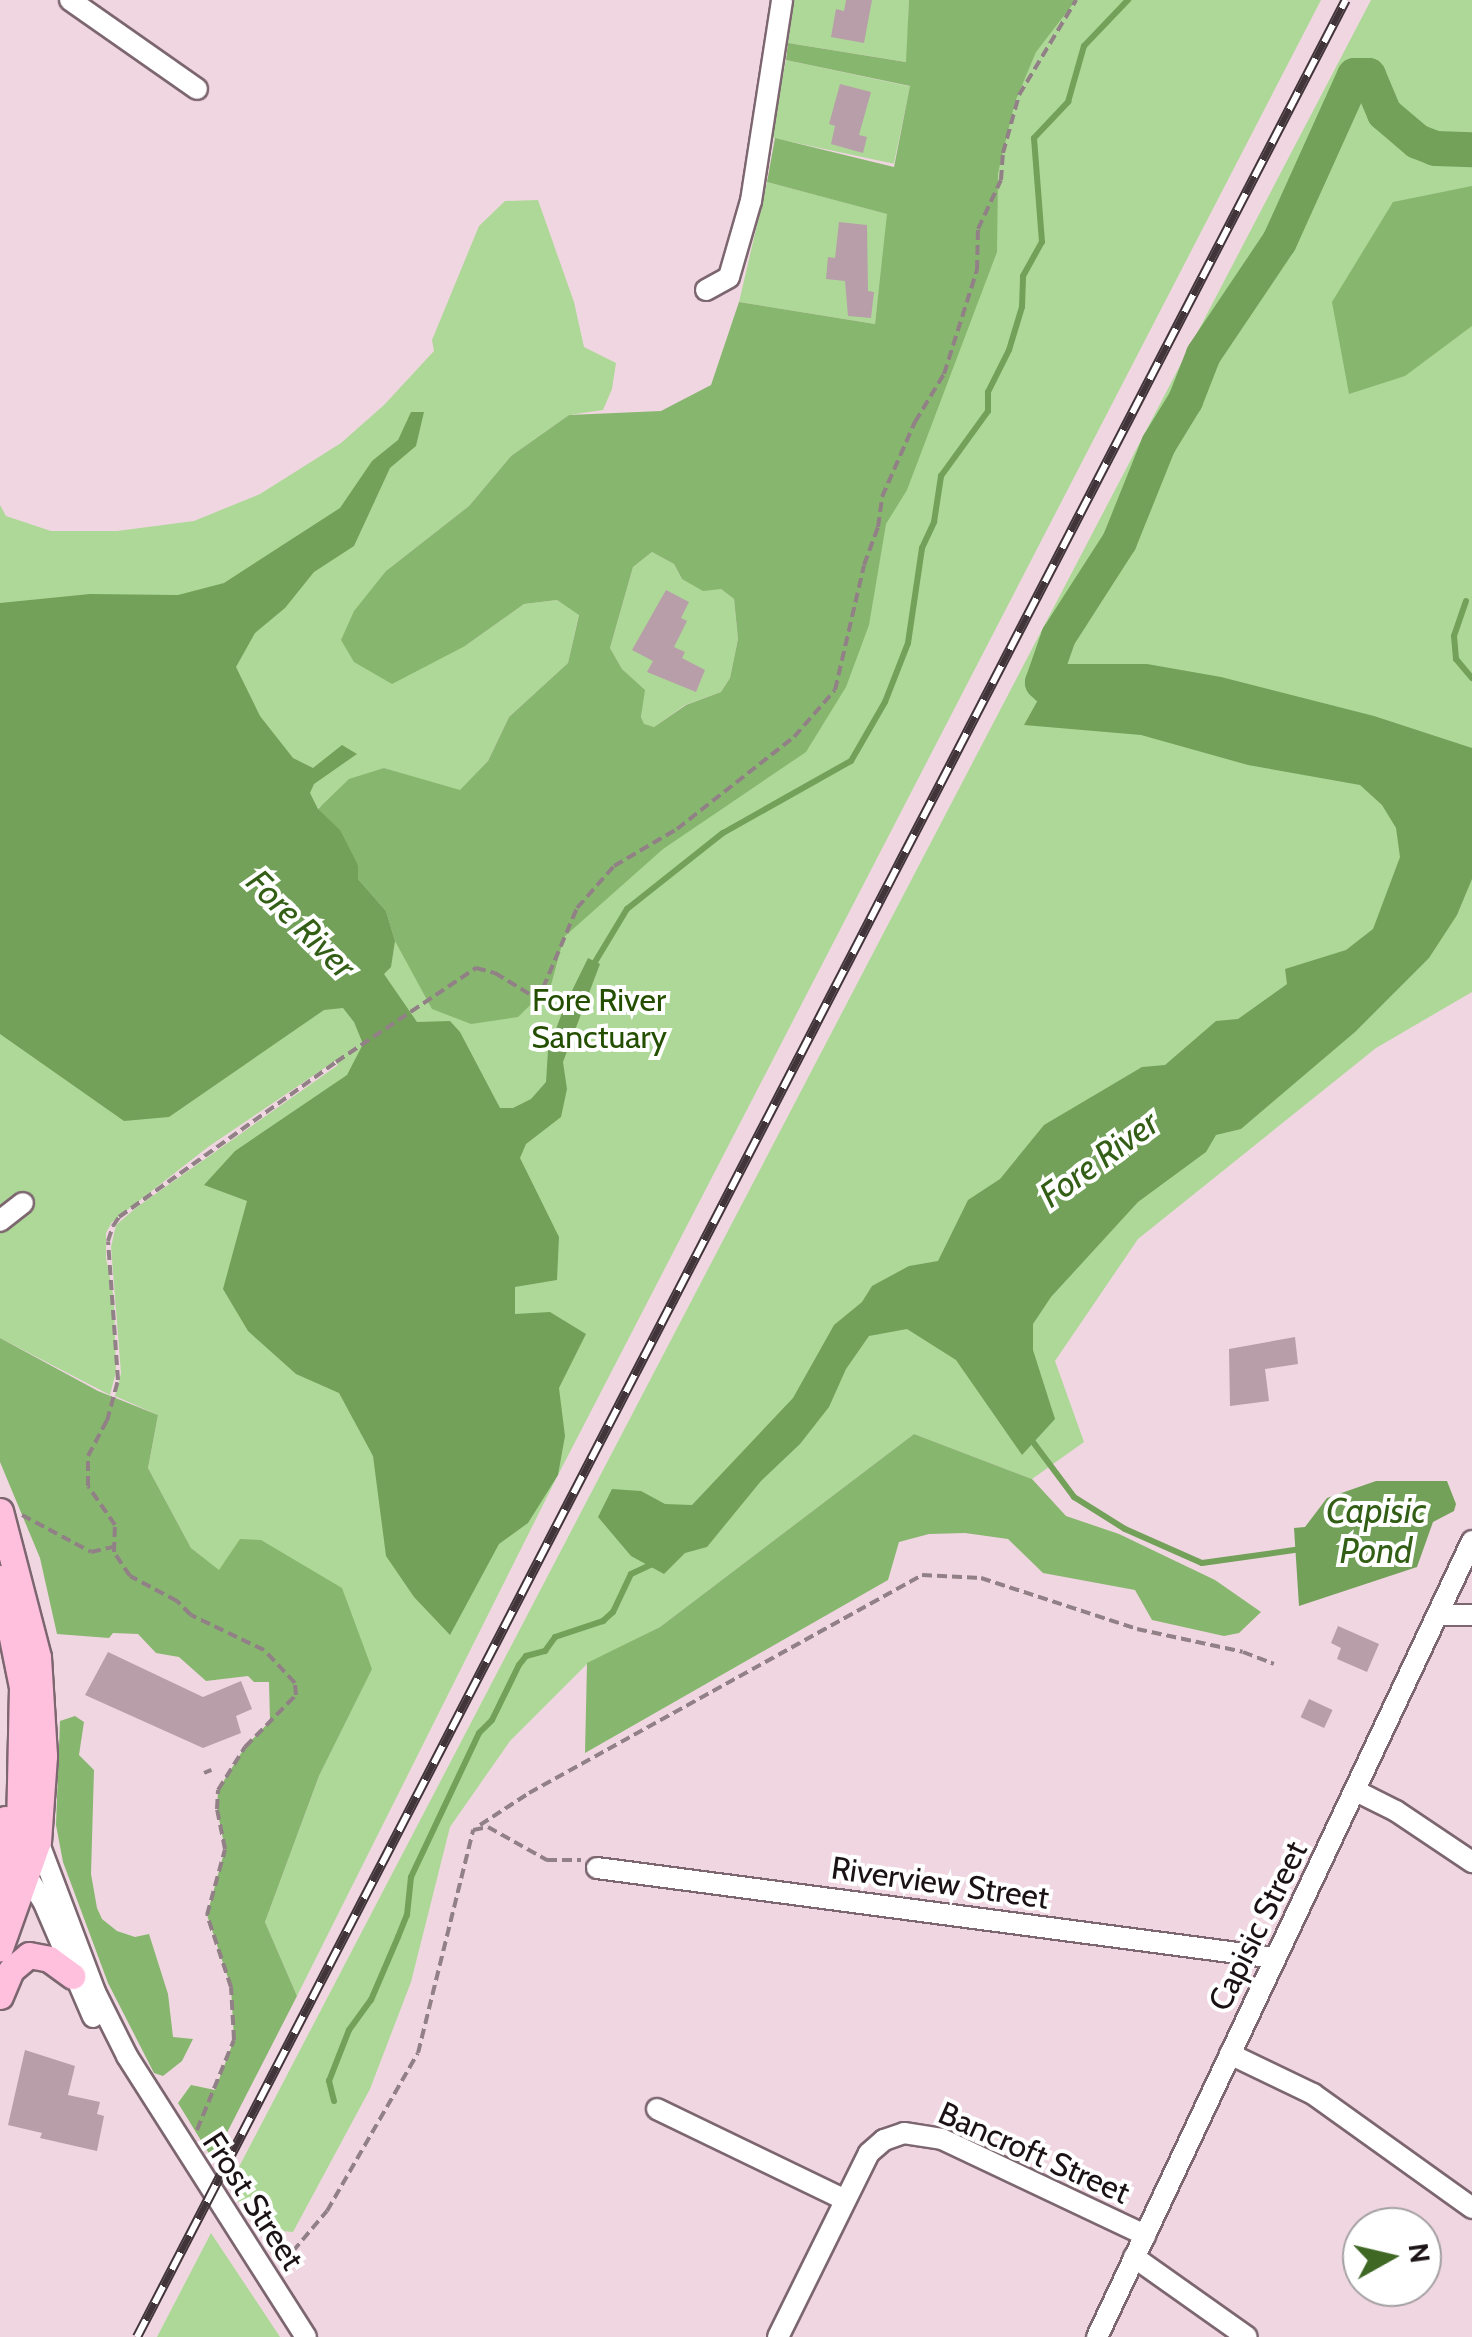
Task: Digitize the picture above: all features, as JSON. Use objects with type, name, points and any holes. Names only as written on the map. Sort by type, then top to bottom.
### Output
[{"type":"main road","points":[[2,1938],[38,1841],[42,1690],[9,1511]]},
{"type":"main road","points":[[0,1578],[22,1687],[19,1829],[26,1874]]},
{"type":"main road","points":[[0,1635],[9,1734],[2,1938]]},
{"type":"main road","points":[[0,1996],[11,1970],[29,1955],[49,1959],[72,1976]]},
{"type":"street","points":[[70,0],[197,89]]},
{"type":"street","points":[[706,290],[729,276],[750,201],[782,0]]},
{"type":"street","points":[[0,1221],[22,1203]]},
{"type":"street","name":"Capisic Street","points":[[1097,2337],[1472,1541]]},
{"type":"street","points":[[1440,1615],[1472,1615]]},
{"type":"street","points":[[1356,1791],[1396,1810],[1472,1862]]},
{"type":"street","name":"Frost Street","points":[[38,1841],[96,1992],[151,2100],[306,2337]]},
{"type":"street","name":"Riverview Street","points":[[597,1868],[1275,1958]]},
{"type":"street","name":"Frost Street","points":[[26,1874],[44,1904],[72,1976],[117,2060],[151,2100]]},
{"type":"street","points":[[1230,2054],[1313,2094],[1472,2208]]},
{"type":"street","points":[[657,2109],[845,2200]]},
{"type":"street","name":"Bancroft Street","points":[[778,2337],[876,2146],[904,2132],[928,2134],[1145,2235]]},
{"type":"street","name":"Bancroft Street","points":[[1134,2256],[1248,2337]]},
{"type":"path","points":[[200,2120],[220,2083],[234,2040],[231,1986],[207,1916],[225,1849],[217,1809],[218,1790],[245,1747],[296,1695],[296,1682],[264,1650],[191,1615],[177,1600],[130,1576],[112,1547],[115,1524],[88,1486],[88,1456],[106,1421],[118,1380],[115,1294],[108,1241],[119,1216],[476,968],[494,973],[531,995],[543,988],[576,908],[614,866],[678,830],[781,748],[835,690],[864,565],[878,527],[882,497],[915,422],[944,374],[977,270],[978,228],[1001,180],[1003,153],[1019,95],[1076,0]]},
{"type":"path","points":[[9,1511],[91,1552],[112,1547]]},
{"type":"path","points":[[268,2279],[327,2211],[411,2069],[431,2013],[473,1830],[530,1793],[922,1575],[981,1578],[1137,1629],[1243,1652],[1274,1664]]},
{"type":"path","points":[[204,1773],[211,1770]]},
{"type":"path","points":[[480,1826],[507,1835],[546,1860],[575,1862],[599,1852],[597,1868]]},
{"type":"green space","points":[[794,0],[909,0],[907,62],[788,43]]},
{"type":"green space","name":"Fore River Sanctuary","points":[[1042,0],[1321,0],[558,1475],[297,1996],[265,1922],[319,1776],[372,1668],[219,1571],[191,1548],[148,1468],[158,1415],[115,1396],[121,1373],[111,1247],[116,1225],[137,1207],[338,1065],[335,1061],[208,1147],[112,1222],[106,1233],[106,1258],[114,1299],[116,1372],[110,1395],[0,1338],[0,505],[6,516],[51,531],[117,531],[194,521],[260,494],[341,443],[384,405],[434,351],[432,340],[479,226],[505,201],[538,200],[574,302],[584,347],[616,363],[612,389],[603,410],[569,415],[511,456],[469,506],[386,571],[465,646],[524,604],[557,600],[579,614],[568,663],[509,717],[488,761],[460,791],[384,768],[318,808],[358,879],[386,911],[395,941],[780,718]]},
{"type":"green space","points":[[1371,0],[1472,0],[1472,992],[1376,1048],[1138,1239],[1055,1361],[1084,1442],[1032,1479],[914,1434],[660,1627],[587,1664],[510,1741],[450,1827],[411,1982],[370,2089],[293,2232],[263,2229],[248,2217],[229,2186]]},
{"type":"green space","points":[[786,60],[910,86],[894,164],[770,137]]},
{"type":"green space","points":[[767,182],[888,214],[875,324],[739,302]]},
{"type":"green space","points":[[652,552],[674,564],[682,579],[721,589],[734,599],[738,639],[730,678],[721,692],[685,705],[654,727],[644,725],[641,717],[644,690],[622,669],[610,648],[633,567]]},
{"type":"green space","points":[[211,2233],[280,2337],[157,2337]]},
{"type":"shaded area","points":[[909,0],[1076,0],[1036,52],[1015,102],[998,173],[997,252],[907,490],[886,524],[869,625],[846,687],[806,752],[663,849],[564,937],[551,985],[518,1017],[471,1024],[432,1009],[395,941],[386,911],[358,879],[358,865],[318,809],[349,779],[384,768],[460,790],[488,761],[509,717],[568,663],[579,615],[557,600],[524,604],[465,646],[392,684],[354,662],[341,640],[354,611],[386,571],[469,506],[511,456],[569,415],[661,411],[711,385],[739,302],[875,324],[887,214],[767,182],[775,138],[894,167],[910,86],[786,60],[788,43],[906,62]],"holes":[[[652,552],[674,564],[682,579],[703,591],[721,589],[734,599],[738,639],[730,678],[721,692],[686,705],[654,727],[644,724],[641,717],[645,690],[622,669],[610,648],[633,567]]]},
{"type":"shaded area","points":[[1472,186],[1472,326],[1405,376],[1349,394],[1332,302],[1393,202]]},
{"type":"shaded area","points":[[0,1338],[98,1391],[158,1415],[148,1468],[191,1548],[219,1570],[240,1539],[261,1540],[342,1588],[372,1669],[319,1776],[265,1922],[297,1996],[213,2160],[178,2103],[191,2085],[215,2090],[234,2040],[231,1987],[207,1915],[225,1849],[217,1809],[218,1790],[245,1747],[270,1721],[269,1682],[254,1682],[248,1676],[206,1681],[179,1657],[156,1653],[138,1634],[113,1633],[109,1638],[57,1634],[40,1558],[0,1462]]},
{"type":"shaded area","points":[[914,1434],[1032,1479],[1066,1516],[1119,1534],[1215,1580],[1261,1612],[1239,1633],[1224,1636],[1152,1620],[1135,1590],[1043,1573],[1008,1539],[965,1533],[929,1534],[899,1542],[888,1580],[585,1753],[587,1663],[660,1627]]},
{"type":"shaded area","points":[[75,1716],[84,1722],[79,1755],[94,1770],[91,1874],[97,1908],[102,1919],[117,1931],[135,1937],[149,1934],[168,1994],[173,2037],[193,2039],[182,2061],[163,2076],[154,2073],[108,1983],[63,1862],[56,1825],[60,1721]]},
{"type":"water","name":"Fore River","points":[[411,412],[424,412],[416,446],[390,468],[354,546],[314,572],[285,608],[255,633],[236,667],[260,716],[293,758],[313,768],[342,745],[357,754],[314,784],[310,793],[318,809],[340,830],[358,865],[358,879],[386,911],[395,941],[391,967],[384,974],[417,1022],[450,1021],[460,1032],[500,1108],[513,1108],[531,1099],[546,1082],[548,1050],[565,1005],[588,958],[600,964],[563,1062],[567,1089],[561,1117],[526,1144],[520,1158],[559,1237],[557,1280],[515,1287],[515,1314],[550,1312],[586,1334],[559,1388],[565,1436],[558,1475],[528,1523],[499,1544],[450,1635],[414,1597],[386,1556],[373,1456],[339,1393],[296,1374],[248,1331],[223,1289],[247,1201],[204,1185],[235,1151],[347,1075],[363,1044],[354,1022],[343,1008],[324,1010],[169,1117],[124,1121],[0,1034],[0,603],[90,594],[178,595],[224,583],[340,508],[372,461],[398,440]]},
{"type":"water","name":"Fore River","points":[[1058,664],[1147,664],[1221,677],[1374,716],[1472,748],[1472,879],[1457,915],[1429,958],[1355,1032],[1241,1129],[1216,1135],[1206,1152],[1138,1202],[1051,1297],[1033,1324],[1033,1350],[1055,1419],[1022,1455],[956,1360],[907,1329],[869,1336],[846,1369],[829,1407],[800,1444],[761,1481],[707,1547],[685,1553],[664,1574],[631,1556],[598,1517],[612,1489],[641,1491],[665,1504],[692,1505],[793,1398],[834,1325],[862,1302],[872,1286],[909,1266],[938,1261],[968,1200],[1000,1179],[1044,1125],[1142,1067],[1165,1065],[1216,1021],[1238,1019],[1287,984],[1285,969],[1346,950],[1373,929],[1400,857],[1396,828],[1382,805],[1360,785],[1248,765],[1141,735],[1024,725]]},
{"type":"water","name":"Capisic Pond","points":[[1376,1481],[1447,1481],[1456,1504],[1454,1511],[1433,1522],[1417,1567],[1299,1606],[1294,1528],[1305,1527],[1327,1498]]},
{"type":"building","points":[[846,0],[872,0],[864,43],[831,37],[836,9],[844,11]]},
{"type":"building","points":[[840,84],[871,92],[859,135],[867,137],[863,153],[831,144],[835,126],[829,124]]},
{"type":"building","points":[[839,222],[867,225],[868,291],[874,292],[871,318],[848,316],[845,281],[826,279],[828,257],[835,258]]},
{"type":"building","points":[[666,590],[689,602],[681,618],[687,621],[674,647],[685,652],[682,658],[705,670],[696,692],[647,672],[653,661],[632,650]]},
{"type":"building","points":[[1295,1337],[1298,1364],[1265,1369],[1269,1401],[1230,1406],[1229,1349]]},
{"type":"building","points":[[1338,1626],[1379,1644],[1367,1672],[1337,1659],[1341,1648],[1331,1643]]},
{"type":"building","points":[[108,1652],[203,1697],[241,1681],[252,1709],[236,1716],[241,1733],[203,1748],[85,1695]]},
{"type":"building","points":[[1309,1699],[1333,1710],[1324,1728],[1301,1717]]},
{"type":"building","points":[[25,2050],[75,2066],[68,2095],[100,2102],[97,2114],[104,2116],[97,2151],[40,2138],[42,2133],[8,2125]]},
{"type":"waterway","points":[[592,967],[627,909],[723,833],[851,761],[885,702],[908,643],[922,548],[934,522],[941,476],[988,411],[988,392],[1009,350],[1022,307],[1023,276],[1042,242],[1034,138],[1068,102],[1084,46],[1128,0]]},
{"type":"waterway","points":[[1086,697],[1058,697],[1042,682],[1058,636],[1119,541],[1158,444],[1185,400],[1203,354],[1279,241],[1354,75],[1368,75],[1384,113],[1417,141],[1435,148],[1472,149]]},
{"type":"waterway","points":[[1466,601],[1454,636],[1456,659],[1472,678]]},
{"type":"waterway","points":[[1030,1438],[1074,1497],[1125,1529],[1202,1563],[1301,1549]]},
{"type":"waterway","points":[[334,2101],[329,2081],[349,2030],[371,2000],[407,1915],[411,1877],[479,1733],[492,1720],[519,1665],[526,1656],[545,1651],[555,1637],[603,1621],[613,1612],[631,1574],[655,1563]]},
{"type":"railway","points":[[137,2337],[1346,0]]}]
